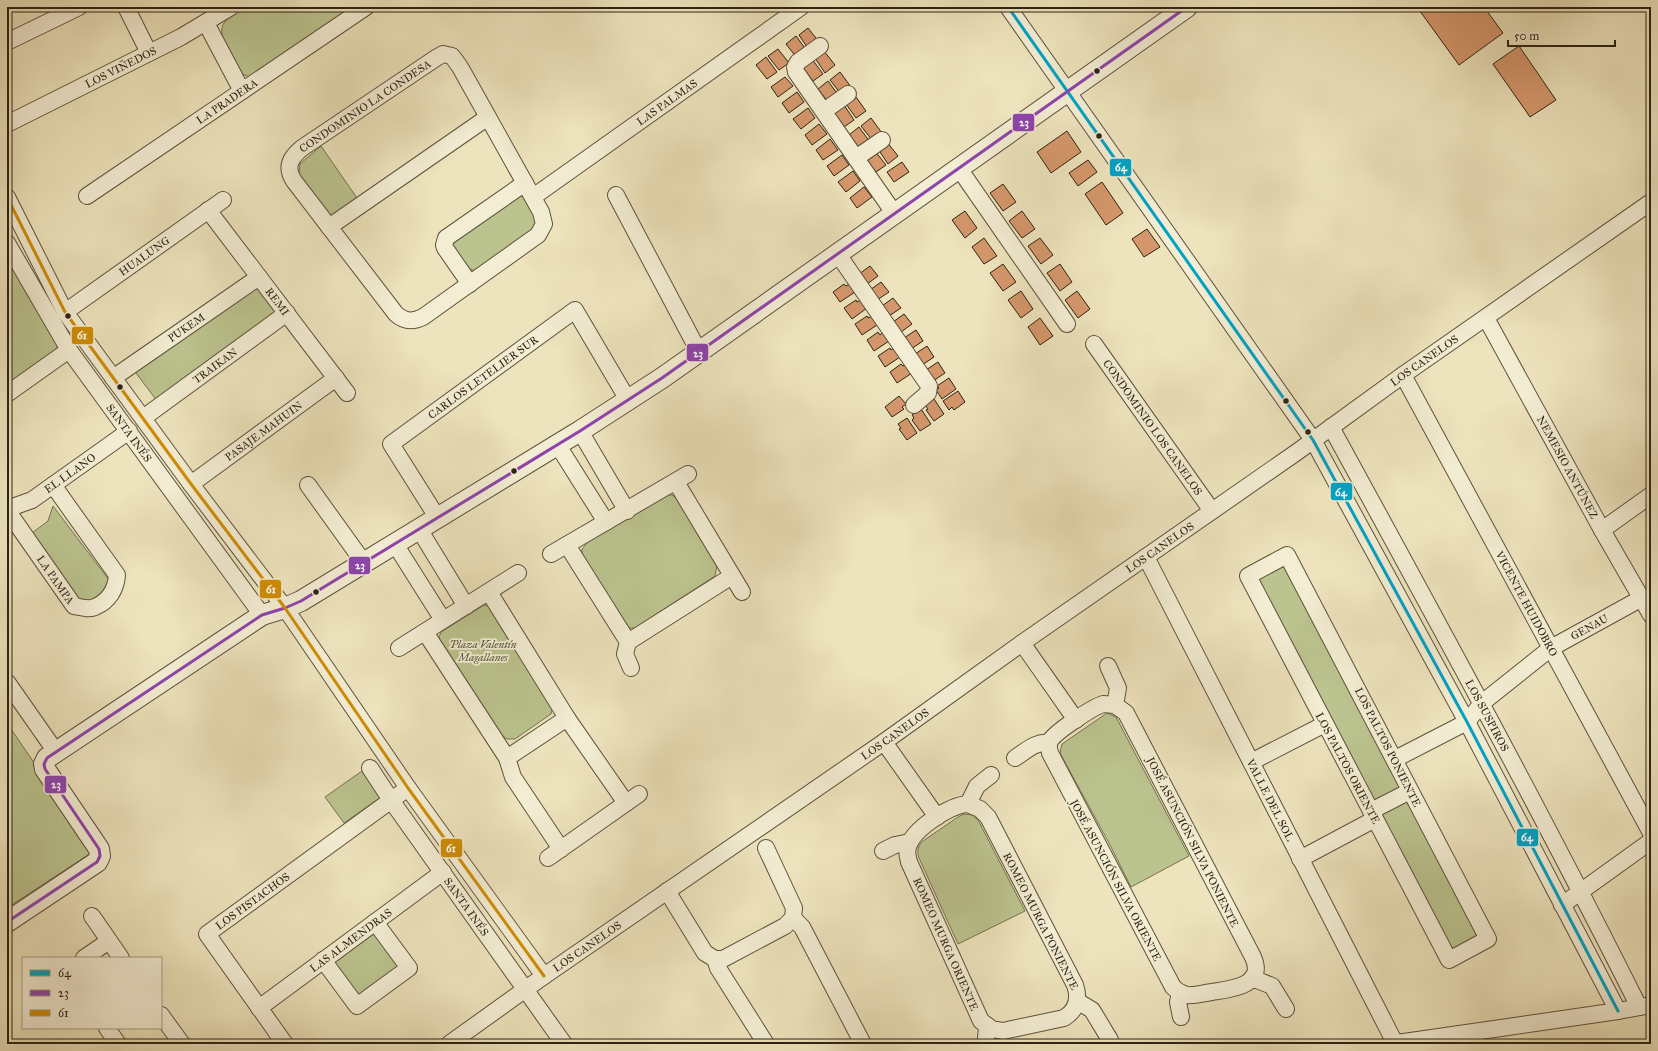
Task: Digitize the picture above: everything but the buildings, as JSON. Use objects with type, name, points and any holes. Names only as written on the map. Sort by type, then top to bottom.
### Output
[{"type":"street","points":[[7,42],[79,7]]},
{"type":"street","points":[[126,7],[149,53]]},
{"type":"street","name":"LOS VIÑEDOS","points":[[7,124],[149,53],[206,23],[231,7]]},
{"type":"street","name":"LA PRADERA","points":[[87,196],[366,7]]},
{"type":"street","name":"LAS PALMAS","points":[[533,197],[801,7]]},
{"type":"street","name":"LOS SUSPIROS","points":[[1008,7],[1313,440],[1467,722],[1618,1011]]},
{"type":"street","points":[[7,922],[97,862],[100,856],[99,849],[45,769],[50,758],[262,615],[301,602],[628,400],[699,352],[1187,7]]},
{"type":"street","points":[[206,23],[242,91]]},
{"type":"street","points":[[820,46],[798,62],[795,67],[796,72],[894,213]]},
{"type":"street","name":"CONDOMINIO LA CONDESA","points":[[443,54],[455,58],[533,197],[543,218],[544,224],[538,235],[423,317],[415,321],[405,320],[396,314],[294,181],[289,172],[290,160],[302,148],[443,54]]},
{"type":"street","points":[[824,111],[848,94]]},
{"type":"street","points":[[329,227],[488,117]]},
{"type":"street","points":[[856,158],[882,140]]},
{"type":"street","points":[[958,168],[1067,324]]},
{"type":"street","points":[[470,284],[445,248],[444,245],[446,238],[525,183]]},
{"type":"street","points":[[616,195],[699,352]]},
{"type":"street","name":"SANTA INÉS","points":[[7,197],[65,312],[191,484],[285,608],[408,788],[544,976]]},
{"type":"street","name":"HUALUNG","points":[[65,312],[222,200]]},
{"type":"street","name":"LOS CANELOS","points":[[449,1044],[525,989],[884,742],[1022,643],[1651,202]]},
{"type":"street","name":"REMI","points":[[208,210],[347,393]]},
{"type":"street","name":"SANTA INÉS","points":[[7,243],[11,261],[69,350],[262,615]]},
{"type":"street","points":[[837,253],[929,386],[928,393],[914,405]]},
{"type":"street","name":"PUKEM","points":[[113,378],[259,277]]},
{"type":"street","name":"CARLOS LETELIER SUR","points":[[438,517],[391,444],[575,310],[628,400]]},
{"type":"street","name":"TRAIKAN","points":[[143,418],[287,314]]},
{"type":"street","name":"NEMESIO ANTÚNEZ","points":[[1486,318],[1602,530],[1651,615]]},
{"type":"street","name":"CONDOMINIO LOS CANELOS","points":[[1094,344],[1212,511]]},
{"type":"street","points":[[7,394],[69,350]]},
{"type":"street","name":"VICENTE HUIDOBRO","points":[[1403,375],[1551,648],[1650,844]]},
{"type":"street","name":"PASAJE MAHUIN","points":[[191,484],[336,378]]},
{"type":"street","name":"LOS SUSPIROS","points":[[1332,427],[1482,703],[1581,892],[1645,1006]]},
{"type":"street","points":[[580,430],[627,511]]},
{"type":"street","name":"EL LLANO","points":[[7,509],[32,500],[129,431]]},
{"type":"street","points":[[557,444],[606,522]]},
{"type":"street","points":[[551,554],[682,478],[732,576],[742,592]]},
{"type":"street","name":"LA PAMPA","points":[[7,509],[74,606],[95,608],[112,594],[116,584],[117,575],[53,485]]},
{"type":"street","points":[[308,485],[364,563]]},
{"type":"street","points":[[1602,530],[1651,495]]},
{"type":"street","points":[[419,529],[466,606]]},
{"type":"street","points":[[394,544],[443,620]]},
{"type":"street","points":[[567,545],[628,642]]},
{"type":"street","name":"LOS PALTOS PONIENTE","points":[[1248,576],[1287,555],[1395,759],[1410,791],[1488,939],[1449,960]]},
{"type":"street","name":"VALLE DEL SOL","points":[[1146,557],[1300,859],[1392,1044]]},
{"type":"street","points":[[399,648],[518,573]]},
{"type":"street","points":[[631,668],[625,654],[628,642],[732,576]]},
{"type":"street","name":"LOS PALTOS ORIENTE","points":[[1248,576],[1449,960]]},
{"type":"street","points":[[489,592],[567,718],[626,803]]},
{"type":"street","name":"GENAU","points":[[1467,722],[1482,703],[1551,648],[1642,598]]},
{"type":"street","points":[[425,632],[507,758],[513,777],[555,853],[638,794]]},
{"type":"street","points":[[1022,643],[1076,720]]},
{"type":"street","points":[[1015,758],[1035,744],[1044,742],[1049,743],[1052,737],[1097,706],[1107,704],[1115,705],[1118,688],[1108,666]]},
{"type":"street","points":[[7,682],[50,758]]},
{"type":"street","name":"JOSÉ ASUNCIÓN SILVA PONIENTE","points":[[1115,705],[1123,709],[1128,716],[1253,957],[1256,969],[1252,978]]},
{"type":"street","points":[[507,758],[567,718]]},
{"type":"street","points":[[1395,759],[1467,722]]},
{"type":"street","points":[[1251,762],[1325,724]]},
{"type":"street","points":[[884,742],[937,817]]},
{"type":"street","name":"JOSÉ ASUNCIÓN SILVA ORIENTE","points":[[1049,743],[1050,753],[1171,984],[1180,993]]},
{"type":"street","name":"SANTA INÉS","points":[[370,768],[391,800],[564,1044]]},
{"type":"street","points":[[883,851],[895,845],[910,842],[918,832],[937,817],[956,806],[968,804],[977,786],[991,775]]},
{"type":"street","name":"LOS PISTACHOS","points":[[285,1044],[207,934],[408,788]]},
{"type":"street","points":[[1300,859],[1410,791]]},
{"type":"street","name":"ROMEO MURGA PONIENTE","points":[[968,804],[980,809],[988,817],[1075,985],[1078,995],[1077,1001],[1092,1010],[1110,1040]]},
{"type":"street","name":"ROMEO MURGA ORIENTE","points":[[910,842],[907,852],[909,862],[979,1018],[988,1027]]},
{"type":"street","points":[[1562,905],[1650,844]]},
{"type":"street","points":[[715,960],[724,959],[780,930],[790,923],[793,918],[794,908],[766,848]]},
{"type":"street","name":"LAS ALMENDRAS","points":[[259,1008],[443,872]]},
{"type":"street","points":[[667,891],[705,953],[715,960],[718,968],[766,1044]]},
{"type":"street","points":[[92,916],[120,957]]},
{"type":"street","points":[[793,918],[802,927],[863,1044]]},
{"type":"street","points":[[323,960],[357,1006],[408,968],[375,922]]},
{"type":"street","points":[[85,957],[109,941]]},
{"type":"street","points":[[1181,1016],[1178,1002],[1180,993],[1194,995],[1244,986],[1252,978],[1272,986],[1286,1009]]},
{"type":"street","points":[[987,1044],[986,1035],[988,1027],[1003,1031],[1060,1020],[1070,1014],[1077,1001]]},
{"type":"street","points":[[1392,1044],[1645,1006]]},
{"type":"street","points":[[162,1016],[182,1044]]},
{"type":"street","points":[[108,1029],[118,1044]]},
{"type":"green space","points":[[244,7],[356,7],[250,77],[242,74],[227,48],[222,34],[224,23]]},
{"type":"green space","points":[[321,146],[357,198],[332,217],[299,174],[300,164]]},
{"type":"green space","points":[[521,193],[537,221],[531,231],[475,271],[467,268],[449,243]]},
{"type":"green space","points":[[7,269],[13,269],[58,337],[57,349],[7,384]]},
{"type":"green space","points":[[253,288],[260,289],[278,312],[157,401],[133,369]]},
{"type":"green space","points":[[668,495],[672,495],[678,499],[717,565],[715,576],[635,628],[629,628],[582,557],[582,549],[588,542]]},
{"type":"green space","points":[[53,506],[109,580],[102,593],[94,603],[79,602],[28,536],[48,521]]},
{"type":"green space","points":[[1280,563],[1290,570],[1480,931],[1477,940],[1451,950],[1255,581]]},
{"type":"green space","name":"Plaza Valentín Magallanes","points":[[484,605],[492,607],[553,705],[551,714],[515,739],[507,739],[499,733],[438,640],[441,632]]},
{"type":"green space","points":[[1107,713],[1116,717],[1189,856],[1131,887],[1060,753],[1062,744]]},
{"type":"green space","points":[[7,723],[43,776],[91,853],[7,908]]},
{"type":"green space","points":[[362,771],[381,797],[344,823],[325,797]]},
{"type":"green space","points":[[964,814],[972,815],[978,820],[1025,911],[958,944],[919,858],[918,851],[923,841]]},
{"type":"green space","points":[[375,933],[400,968],[360,998],[334,963]]},
{"type":"transit line","name":"64","points":[[1008,7],[1313,440],[1467,722],[1618,1011]]},
{"type":"transit line","name":"23","points":[[7,922],[97,862],[100,856],[99,849],[45,769],[44,764],[47,758],[262,615],[301,601],[580,431],[662,378],[1187,7]]},
{"type":"transit line","name":"61","points":[[7,197],[65,312],[191,484],[285,608],[408,788],[544,976]]}]
